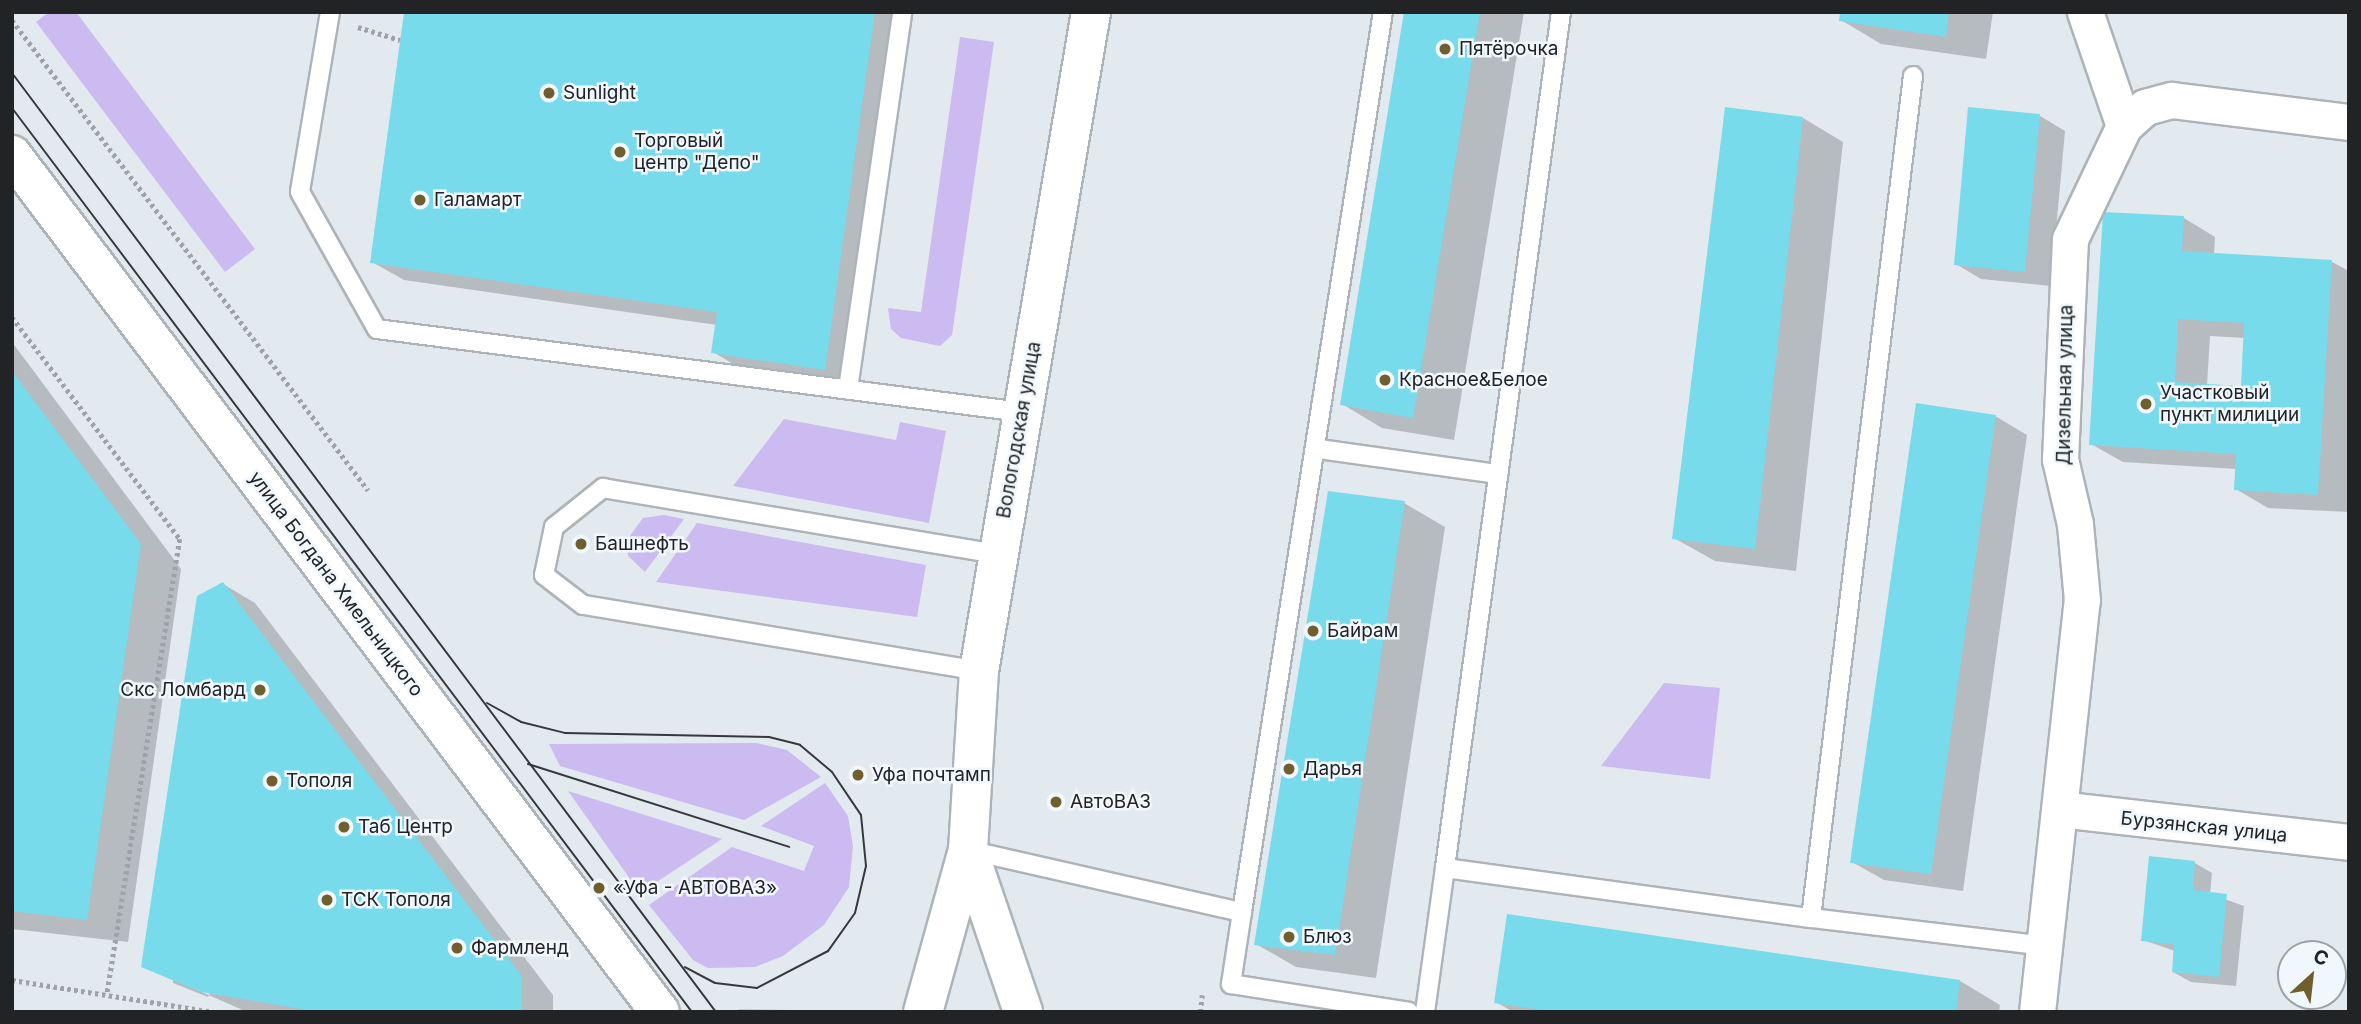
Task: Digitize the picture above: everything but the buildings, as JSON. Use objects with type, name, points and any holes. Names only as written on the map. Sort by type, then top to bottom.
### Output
[{"type":"main road","name":"Вологодская улица","points":[[923,1012],[968,850],[979,671],[1091,12]]},
{"type":"main road","name":"улица Богдана Хмельницкого","points":[[12,155],[660,1012]]},
{"type":"main road","name":"Вологодская улица","points":[[968,850],[1023,1012]]},
{"type":"street","points":[[2085,12],[2124,125]]},
{"type":"street","name":"Дизельная улица","points":[[2037,1012],[2082,600],[2075,524],[2060,459],[2070,239],[2124,125],[2145,107],[2172,100],[2349,122]]},
{"type":"street","name":"Бурзянская улица","points":[[2060,810],[2349,842]]},
{"type":"lane","points":[[330,12],[300,192],[377,330],[1021,412]]},
{"type":"lane","points":[[848,389],[902,12]]},
{"type":"lane","points":[[1383,12],[1319,449],[1231,984],[1409,1012]]},
{"type":"lane","points":[[1425,1012],[1560,12]]},
{"type":"lane","points":[[1811,918],[1913,76]]},
{"type":"lane","points":[[1319,449],[1498,474]]},
{"type":"lane","points":[[979,671],[583,605],[544,575],[554,527],[603,488],[998,554]]},
{"type":"lane","points":[[968,850],[1242,912]]},
{"type":"lane","points":[[1445,868],[1811,918],[2045,946]]},
{"type":"path","points":[[12,20],[368,490]]},
{"type":"path","points":[[12,317],[180,539],[107,995]]},
{"type":"path","points":[[12,980],[215,1012]]},
{"type":"shaded area","points":[[49,12],[76,12],[255,249],[225,272],[36,22]]},
{"type":"shaded area","points":[[960,37],[994,42],[952,335],[940,346],[901,338],[891,329],[888,308],[921,312]]},
{"type":"shaded area","points":[[784,419],[896,440],[900,422],[946,431],[929,523],[733,486]]},
{"type":"shaded area","points":[[664,515],[684,519],[645,572],[628,556],[626,541],[643,518]]},
{"type":"shaded area","points":[[697,523],[926,565],[917,617],[656,582]]},
{"type":"shaded area","points":[[1664,683],[1720,688],[1710,779],[1601,766]]},
{"type":"shaded area","points":[[757,743],[787,750],[821,777],[744,820],[560,766],[549,744]]},
{"type":"shaded area","points":[[825,783],[848,816],[853,846],[849,887],[824,925],[783,956],[755,967],[708,968],[693,960],[649,905],[732,847],[804,871],[814,846],[761,826]]},
{"type":"shaded area","points":[[568,791],[722,839],[640,893]]},
{"type":"shaded area","points":[[738,1009],[855,1011],[740,1012]]},
{"type":"tram line","points":[[12,73],[716,1012]]},
{"type":"tram line","points":[[12,108],[692,1012]]},
{"type":"tram line","points":[[487,703],[521,722],[565,733],[769,737],[800,745],[832,772],[861,815],[866,866],[855,913],[828,951],[757,988],[715,983],[685,967]]},
{"type":"tram line","points":[[528,764],[789,847]]},
{"type":"place","name":"Пятёрочка","points":[[1445,49]]},
{"type":"place","name":"Sunlight","points":[[549,93]]},
{"type":"place","name":"Торговый центр \"Депо\"","points":[[620,152]]},
{"type":"place","name":"Галамарт","points":[[420,200]]},
{"type":"place","name":"Красное&Белое","points":[[1385,380]]},
{"type":"place","name":"Участковый пункт милиции","points":[[2146,404]]},
{"type":"place","name":"Башнефть","points":[[581,544]]},
{"type":"place","name":"Байрам","points":[[1313,631]]},
{"type":"place","name":"Скс Ломбард","points":[[260,690]]},
{"type":"place","name":"Дарья","points":[[1289,769]]},
{"type":"place","name":"Уфа почтамп","points":[[858,775]]},
{"type":"place","name":"Тополя","points":[[272,781]]},
{"type":"place","name":"АвтоВАЗ","points":[[1056,802]]},
{"type":"place","name":"Таб Центр","points":[[344,827]]},
{"type":"place","name":"«Уфа - АВТОВАЗ»","points":[[599,888]]},
{"type":"place","name":"ТСК Тополя","points":[[327,900]]},
{"type":"place","name":"Блюз","points":[[1289,937]]},
{"type":"place","name":"Фармленд","points":[[457,948]]}]
